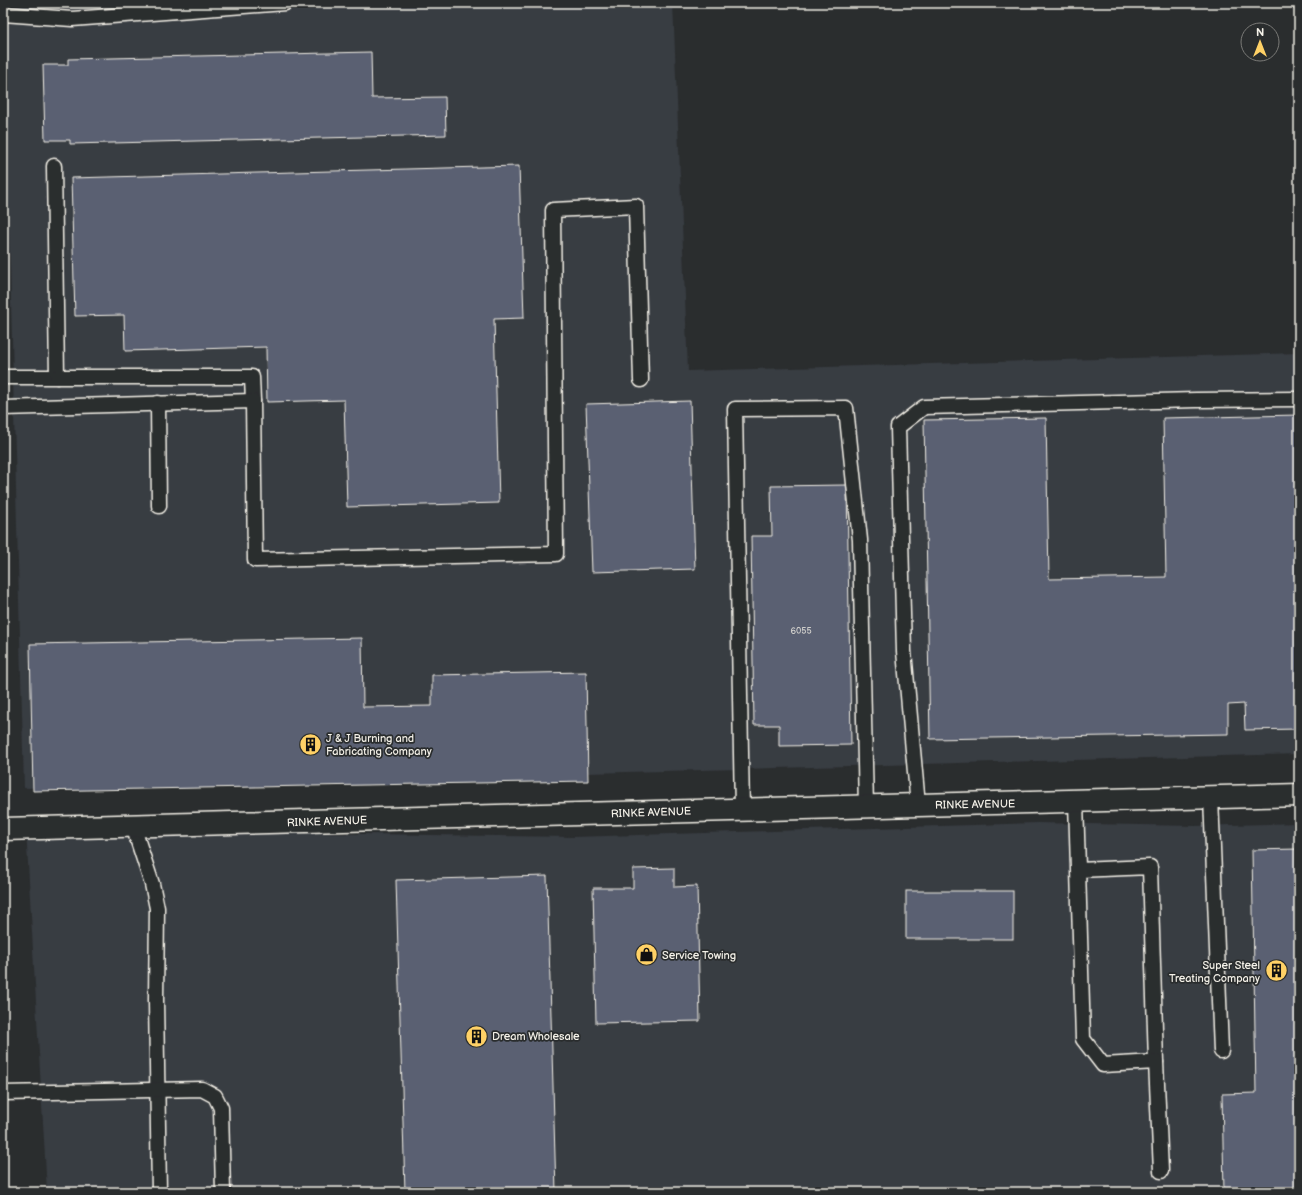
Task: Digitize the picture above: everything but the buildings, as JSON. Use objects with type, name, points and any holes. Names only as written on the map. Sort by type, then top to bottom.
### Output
[{"type":"street","name":"RINKE AVENUE","points":[[3,829],[1299,795]]},
{"type":"lane","points":[[3,14],[72,19],[285,3]]},
{"type":"lane","points":[[54,166],[57,377]]},
{"type":"lane","points":[[3,377],[252,377],[255,560],[556,554],[553,210],[636,206],[641,380]]},
{"type":"lane","points":[[918,805],[904,651],[898,427],[924,407],[1299,399]]},
{"type":"lane","points":[[3,408],[253,401]]},
{"type":"lane","points":[[158,403],[159,506]]},
{"type":"lane","points":[[742,810],[735,409],[846,408],[860,540],[866,807]]},
{"type":"lane","points":[[1211,797],[1221,1051]]},
{"type":"lane","points":[[1076,801],[1082,1039],[1103,1065],[1156,1062]]},
{"type":"lane","points":[[133,826],[152,884],[157,908],[156,1000],[159,1192]]},
{"type":"lane","points":[[1078,870],[1150,867],[1161,1171]]},
{"type":"lane","points":[[3,1093],[202,1089],[215,1096],[221,1108],[223,1192]]},
{"type":"shaded area","points":[[3,3],[673,3],[688,371],[1299,353],[1299,754],[24,788]]},
{"type":"shaded area","points":[[1037,823],[1194,826],[1299,823],[1299,1192],[47,1192],[26,829],[572,837]]},
{"type":"place","name":"J & J Burning and Fabricating Company","points":[[310,744]]},
{"type":"place","name":"Service Towing","points":[[646,955]]},
{"type":"place","name":"Super Steel Treating Company","points":[[1276,971]]},
{"type":"place","name":"Dream Wholesale","points":[[476,1036]]}]
